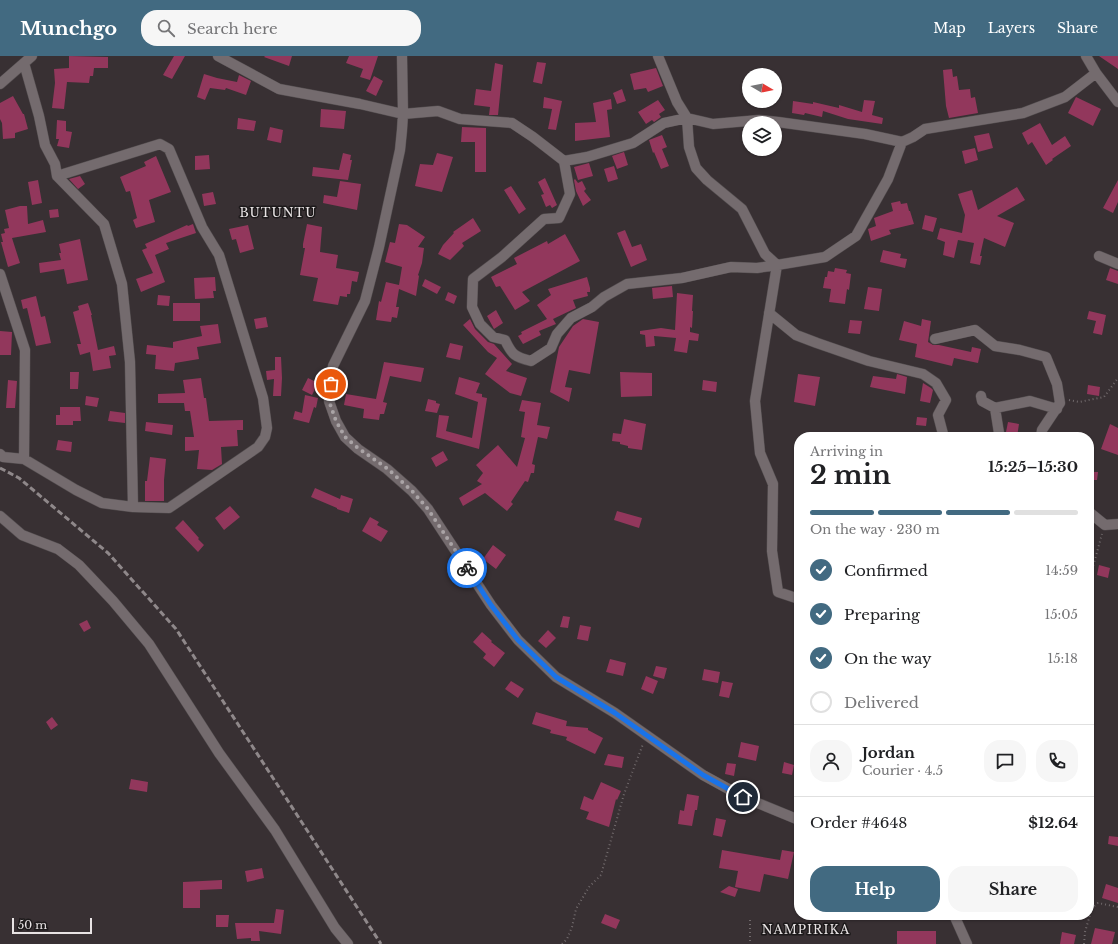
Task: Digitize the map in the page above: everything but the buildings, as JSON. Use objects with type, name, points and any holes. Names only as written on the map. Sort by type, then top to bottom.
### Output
[{"type":"street","points":[[0,84],[32,56]]},
{"type":"street","points":[[218,56],[279,89],[360,104],[403,114],[438,111],[460,119],[512,122],[564,161],[570,194],[559,218],[544,219],[473,279],[472,307],[480,324],[494,337],[505,340],[510,350],[518,358],[531,361],[551,348],[557,334],[571,318],[592,307],[604,297],[627,284],[682,278],[731,267],[757,268],[825,257],[856,236],[888,179],[902,142]]},
{"type":"street","points":[[402,56],[403,114],[400,150],[391,195],[365,300],[333,366],[329,401],[336,421],[345,437],[388,469],[412,491],[428,509],[491,605],[518,640],[556,677],[615,713],[703,775],[743,797],[794,818]]},
{"type":"street","points":[[658,56],[677,102],[687,118],[689,147],[696,168],[707,180],[742,209],[765,254],[777,265]]},
{"type":"street","points":[[1086,56],[1096,74],[1118,102]]},
{"type":"street","points":[[24,63],[39,116],[45,145],[55,164],[58,176],[104,224],[122,284],[130,362],[133,507]]},
{"type":"street","points":[[564,161],[587,157],[633,143],[664,123],[687,118],[713,124],[758,120],[778,122],[865,134],[902,142],[925,129],[1023,113],[1065,97],[1096,74]]},
{"type":"street","points":[[0,454],[3,456],[24,459],[76,490],[102,503],[133,507],[169,508],[258,448],[265,437],[267,428],[263,398],[219,255],[202,227],[169,149],[160,144],[58,176]]},
{"type":"street","points":[[1099,256],[1118,264]]},
{"type":"street","points":[[777,265],[754,401],[760,453],[773,484],[772,551],[778,592],[794,597]]},
{"type":"street","points":[[0,274],[25,350],[24,459]]},
{"type":"street","points":[[769,313],[796,335],[869,361],[923,374],[936,383],[946,400],[938,415],[942,432]]},
{"type":"street","points":[[935,339],[975,330],[995,346],[1020,350],[1046,357],[1057,384],[1060,403],[1042,432]]},
{"type":"street","points":[[981,396],[982,401],[995,408],[1030,401],[1057,408]]},
{"type":"street","points":[[995,408],[1000,432]]},
{"type":"street","points":[[0,516],[22,535],[58,549],[79,565],[113,601],[149,644],[219,753],[275,830],[335,928],[348,944]]},
{"type":"street","points":[[1094,516],[1105,525],[1118,524]]},
{"type":"street","points":[[956,920],[967,944]]},
{"type":"path","points":[[1059,398],[1079,402],[1104,397],[1118,378]]},
{"type":"path","points":[[1094,564],[1105,525]]},
{"type":"path","points":[[562,944],[567,939],[572,927],[576,909],[590,887],[601,876],[624,794],[646,735]]},
{"type":"path","points":[[1094,907],[1098,904],[1118,907]]},
{"type":"path","points":[[750,920],[750,944]]},
{"type":"path","points":[[1084,944],[1085,932],[1088,920]]},
{"type":"railway","points":[[0,468],[19,478],[108,553],[176,629],[381,944]]},
{"type":"way so far","points":[[331,384],[329,401],[336,421],[345,437],[388,469],[412,491],[428,509],[467,568]]},
{"type":"district","name":"BUTUNTU","points":[[278,212]]},
{"type":"district","name":"NAMPIRIKA","points":[[806,929]]},
{"type":"route","points":[[467,568],[491,605],[518,640],[556,677],[615,713],[703,775],[743,797]]}]
